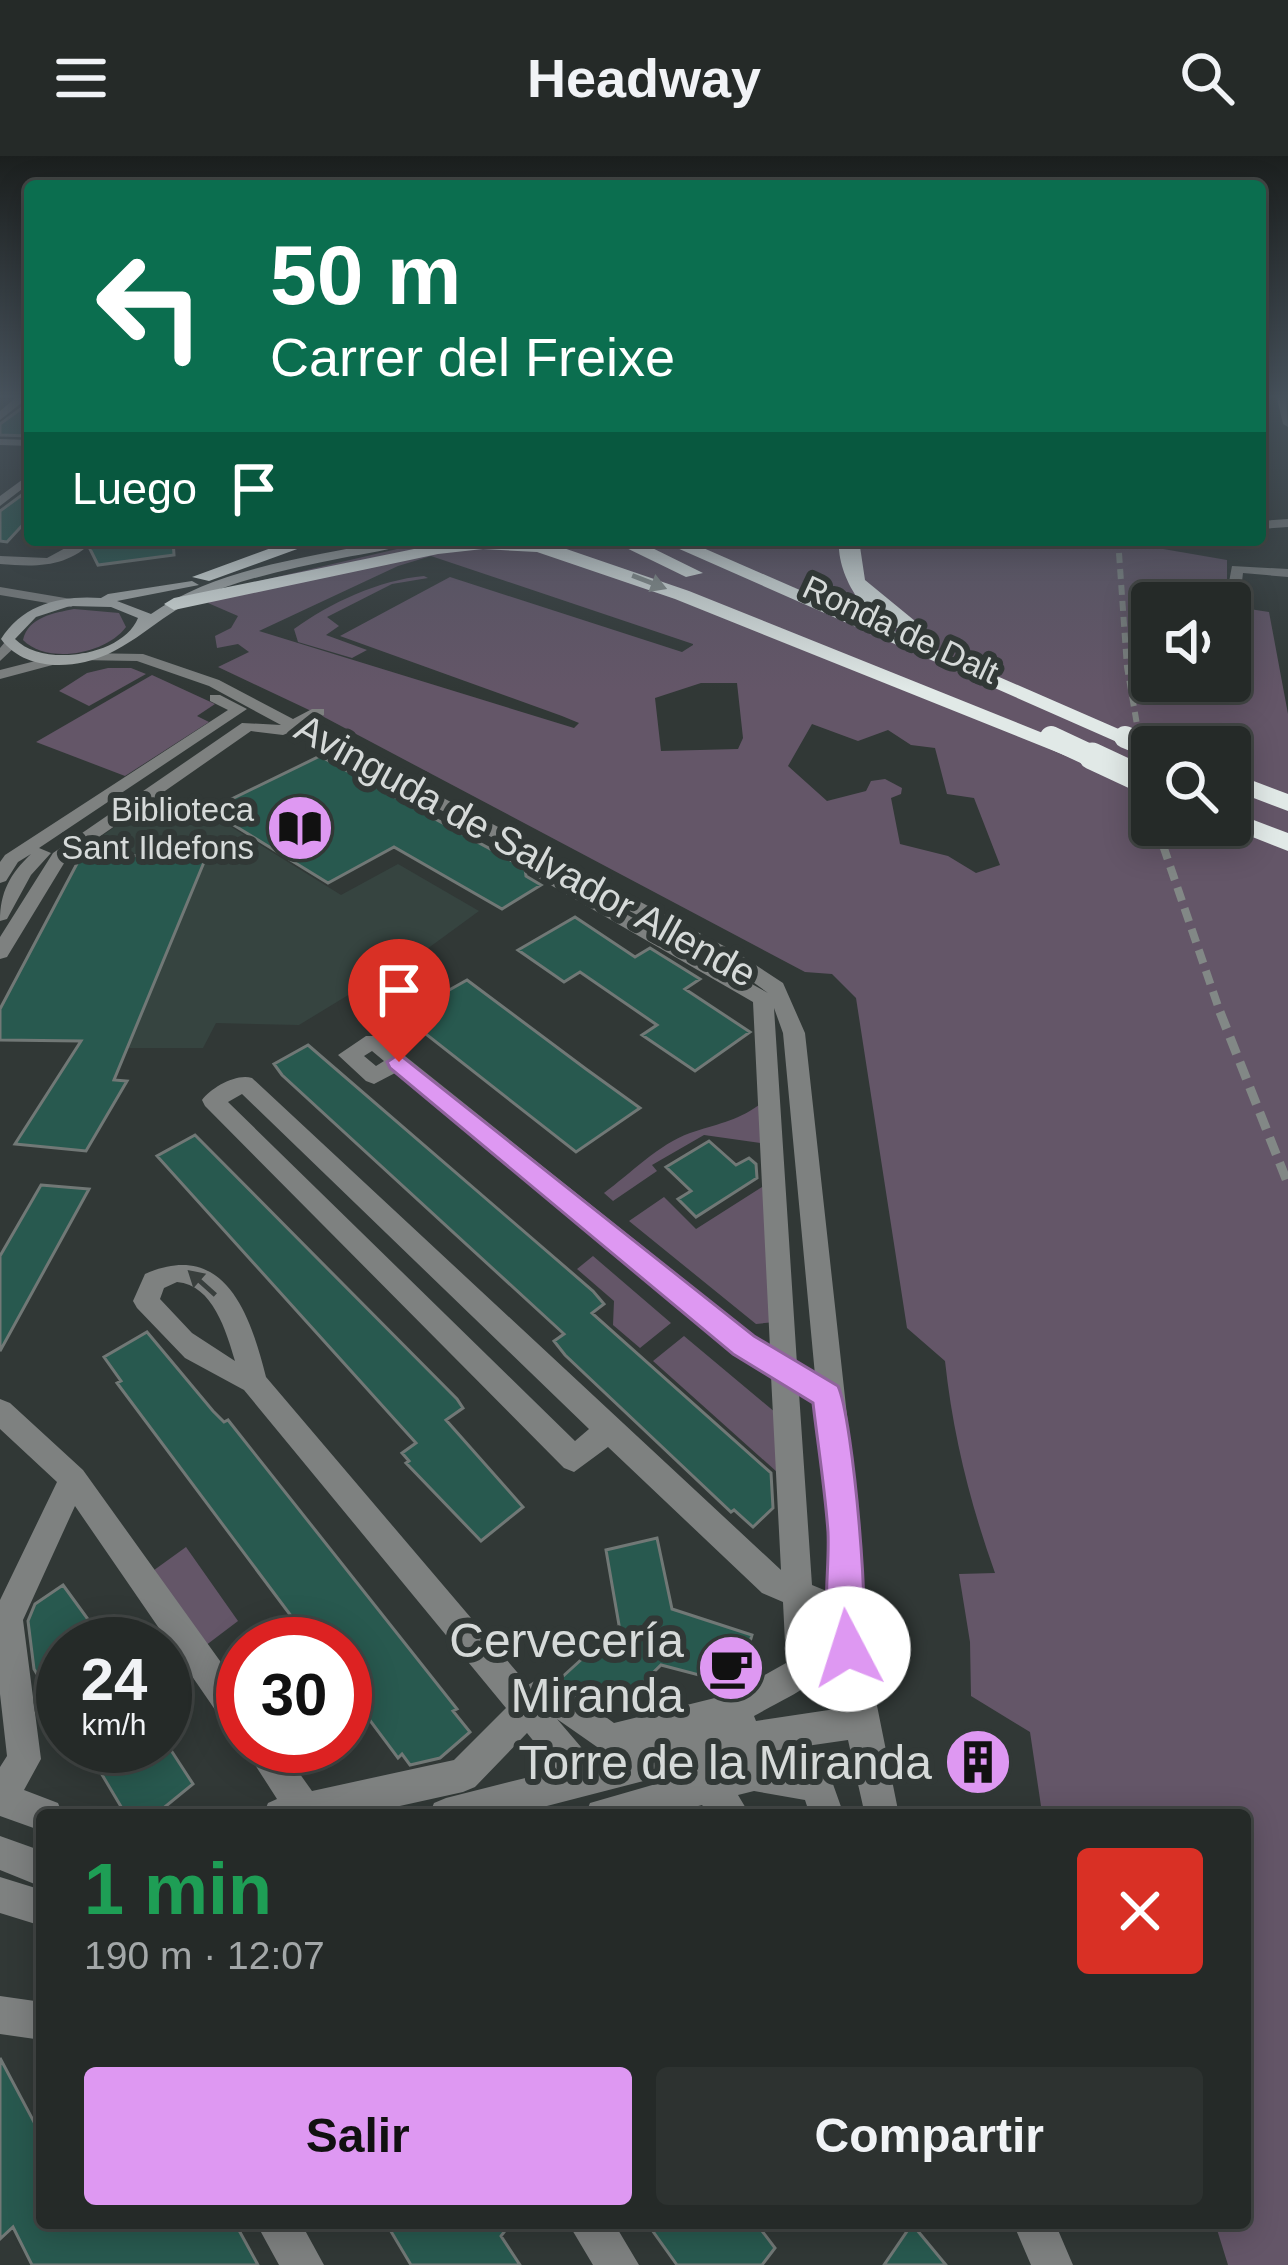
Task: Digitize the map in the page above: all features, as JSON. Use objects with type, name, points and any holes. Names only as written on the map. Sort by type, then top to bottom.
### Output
[{"type":"highway","points":[[179,595],[297,546]]},
{"type":"highway","points":[[179,595],[456,546]]},
{"type":"highway","points":[[539,546],[682,595],[1051,739]]},
{"type":"highway","name":"Ronda de Dalt","points":[[633,546],[1131,774]]},
{"type":"highway","name":"Ronda de Dalt","points":[[683,546],[1131,739]]},
{"type":"highway","points":[[849,546],[850,575],[869,598],[931,638],[1049,702]]},
{"type":"highway","points":[[1251,788],[1288,803]]},
{"type":"highway","points":[[1251,828],[1288,843]]},
{"type":"street","points":[[0,560],[55,563],[82,546]]},
{"type":"street","points":[[0,675],[125,644],[179,595],[354,546]]},
{"type":"street","points":[[55,660],[33,658],[4,641],[25,618],[70,603],[202,591],[383,546]]},
{"type":"street","points":[[1236,582],[1238,569],[1288,573]]},
{"type":"street","points":[[0,591],[70,603]]},
{"type":"street","points":[[91,600],[129,606],[145,616],[141,629]]},
{"type":"street","name":"Avinguda de Salvador Allende","points":[[141,629],[156,665]]},
{"type":"street","name":"Avinguda de Salvador Allende","points":[[84,657],[138,657],[262,706],[289,727],[732,958],[776,988],[794,1033],[827,1396],[845,1534],[844,1613],[859,1722],[881,1809]]},
{"type":"street","points":[[0,877],[11,859],[239,709],[156,665]]},
{"type":"street","points":[[0,915],[23,872],[40,854],[262,706]]},
{"type":"street","points":[[289,727],[318,712]]},
{"type":"street","points":[[0,953],[59,857],[248,726],[289,727],[763,999],[802,1671],[740,1724],[680,1756],[469,1809]]},
{"type":"street","points":[[399,1062],[743,1345],[827,1396]]},
{"type":"street","points":[[608,1430],[574,1459],[214,1100],[244,1083],[746,1559],[773,1582],[844,1613]]},
{"type":"street","points":[[254,1382],[204,1361],[172,1332],[146,1301],[154,1281],[176,1270],[190,1269],[200,1276],[243,1333],[254,1382],[586,1779]]},
{"type":"street","points":[[3,1413],[73,1479],[216,1683]]},
{"type":"street","points":[[36,1812],[0,1799],[24,1759],[7,1619],[73,1479]]},
{"type":"street","points":[[311,1809],[463,1775],[546,1690],[610,1740],[740,1724],[859,1722]]},
{"type":"street","points":[[740,1724],[754,1774]]},
{"type":"street","points":[[680,1756],[728,1809]]},
{"type":"street","points":[[273,1773],[291,1809]]},
{"type":"street","points":[[659,1808],[754,1774],[817,1785],[825,1809]]},
{"type":"street","points":[[0,1853],[36,1867]]},
{"type":"street","points":[[0,1895],[36,1906]]},
{"type":"street","points":[[0,2014],[36,2020]]},
{"type":"street","points":[[281,2229],[303,2265]]},
{"type":"street","points":[[593,2229],[618,2265]]},
{"type":"street","points":[[1037,2229],[1052,2265]]},
{"type":"shaded area","points":[[410,546],[1146,546],[1227,560],[1227,582],[1131,582],[1131,702],[1251,702],[1251,609],[1269,612],[1288,714],[1288,2265],[1228,2265],[1217,2229],[1251,2229],[1251,1809],[1035,1809],[1041,1806],[1030,1732],[971,1696],[970,1642],[959,1574],[995,1573],[964,1468],[945,1361],[907,1328],[856,998],[832,974],[805,972],[324,717],[218,667],[249,652],[238,644],[217,648],[215,636],[231,628],[238,616],[208,603],[225,589]],"holes":[[[431,556],[693,644],[682,652],[450,577],[340,636],[579,723],[574,728],[259,631],[398,566]],[[701,683],[737,683],[743,738],[738,749],[661,751],[655,698]],[[812,724],[858,741],[888,730],[911,745],[935,748],[947,794],[974,798],[1000,865],[976,873],[948,856],[900,844],[891,798],[901,794],[902,788],[885,779],[871,781],[866,791],[827,801],[788,766]]]},
{"type":"shaded area","points":[[428,578],[392,584],[327,617],[339,626],[326,635],[367,650],[352,658],[298,642],[294,629],[323,610],[390,582]]},
{"type":"shaded area","points":[[74,609],[119,613],[126,627],[105,644],[76,653],[47,652],[23,640],[36,621]]},
{"type":"shaded area","points":[[108,668],[146,674],[89,706],[59,691],[87,673]]},
{"type":"shaded area","points":[[152,675],[215,704],[197,716],[209,722],[125,776],[36,742]]},
{"type":"shaded area","points":[[220,820],[341,895],[398,864],[479,911],[375,987],[368,983],[299,1025],[216,1023],[203,1048],[127,1048],[192,893],[81,856],[86,847],[119,824],[210,825]]},
{"type":"shaded area","points":[[759,1105],[768,1144],[704,1135],[652,1165],[657,1171],[613,1201],[604,1193],[667,1144]]},
{"type":"shaded area","points":[[770,1182],[775,1322],[756,1324],[629,1221],[664,1197],[696,1229]]},
{"type":"shaded area","points":[[593,1256],[671,1323],[640,1348],[613,1325],[614,1301],[577,1269]]},
{"type":"shaded area","points":[[684,1336],[776,1413],[787,1481],[653,1361]]},
{"type":"shaded area","points":[[186,1547],[235,1617],[216,1617],[216,1638],[201,1649],[192,1636],[192,1617],[180,1617],[150,1573]]},
{"type":"building","points":[[24,493],[24,524],[7,542],[0,541],[0,511]]},
{"type":"building","points":[[173,546],[174,555],[98,565],[90,549]]},
{"type":"building","points":[[320,756],[525,868],[526,876],[541,885],[502,909],[394,847],[328,883],[209,810]]},
{"type":"building","points":[[207,855],[114,1080],[127,1081],[86,1151],[15,1144],[81,1041],[0,1040],[0,1009],[81,856]]},
{"type":"building","points":[[575,917],[635,957],[650,948],[700,979],[685,989],[750,1032],[695,1071],[642,1035],[657,1025],[580,972],[564,982],[518,950]]},
{"type":"building","points":[[467,980],[640,1108],[576,1152],[403,1016]]},
{"type":"building","points":[[308,1045],[593,1291],[604,1304],[592,1313],[771,1473],[773,1508],[753,1527],[731,1512],[565,1355],[554,1341],[564,1334],[282,1075],[274,1064]]},
{"type":"building","points":[[195,1135],[457,1399],[463,1408],[446,1420],[523,1507],[481,1541],[406,1463],[402,1453],[416,1443],[157,1156]]},
{"type":"building","points":[[709,1141],[736,1165],[749,1158],[756,1164],[757,1178],[696,1217],[678,1199],[691,1191],[666,1167]]},
{"type":"building","points":[[41,1185],[89,1189],[0,1351],[0,1256]]},
{"type":"building","points":[[147,1332],[213,1411],[224,1422],[228,1420],[457,1709],[453,1711],[470,1732],[440,1758],[410,1765],[402,1754],[398,1758],[372,1723],[372,1617],[292,1617],[117,1383],[121,1381],[104,1357]]},
{"type":"building","points":[[657,1538],[672,1609],[752,1635],[737,1685],[661,1665],[610,1715],[560,1679],[619,1625],[606,1550]]},
{"type":"building","points":[[63,1585],[86,1617],[36,1617],[36,1672],[28,1621],[35,1604]]},
{"type":"building","name":"Torre de la Miranda","points":[[975,1741],[996,1753],[1000,1778],[982,1789],[961,1777],[958,1752]]},
{"type":"building","points":[[101,1773],[186,1773],[193,1784],[162,1809],[122,1809]]},
{"type":"building","points":[[0,2058],[36,2126],[36,2229],[238,2229],[258,2265],[32,2265],[13,2227],[0,2239]]},
{"type":"building","points":[[390,2229],[506,2229],[501,2236],[520,2265],[411,2265]]},
{"type":"building","points":[[651,2229],[761,2229],[775,2248],[762,2265],[677,2265]]},
{"type":"building","points":[[909,2229],[916,2229],[946,2265],[884,2265]]},
{"type":"railway","points":[[1118,546],[1119,556]]},
{"type":"railway","points":[[1119,553],[1127,667],[1137,726]]},
{"type":"railway","points":[[1163,846],[1221,1015]]},
{"type":"railway","points":[[1220,1012],[1288,1184]]},
{"type":"place","name":"Biblioteca Sant Ildefons","points":[[300,828]]},
{"type":"place","name":"Cervecería Miranda","points":[[731,1668]]},
{"type":"place","name":"Torre de la Miranda","points":[[978,1762]]},
{"type":"route","points":[[399,1062],[743,1345],[827,1396],[845,1534],[842,1574],[848,1649]]}]
